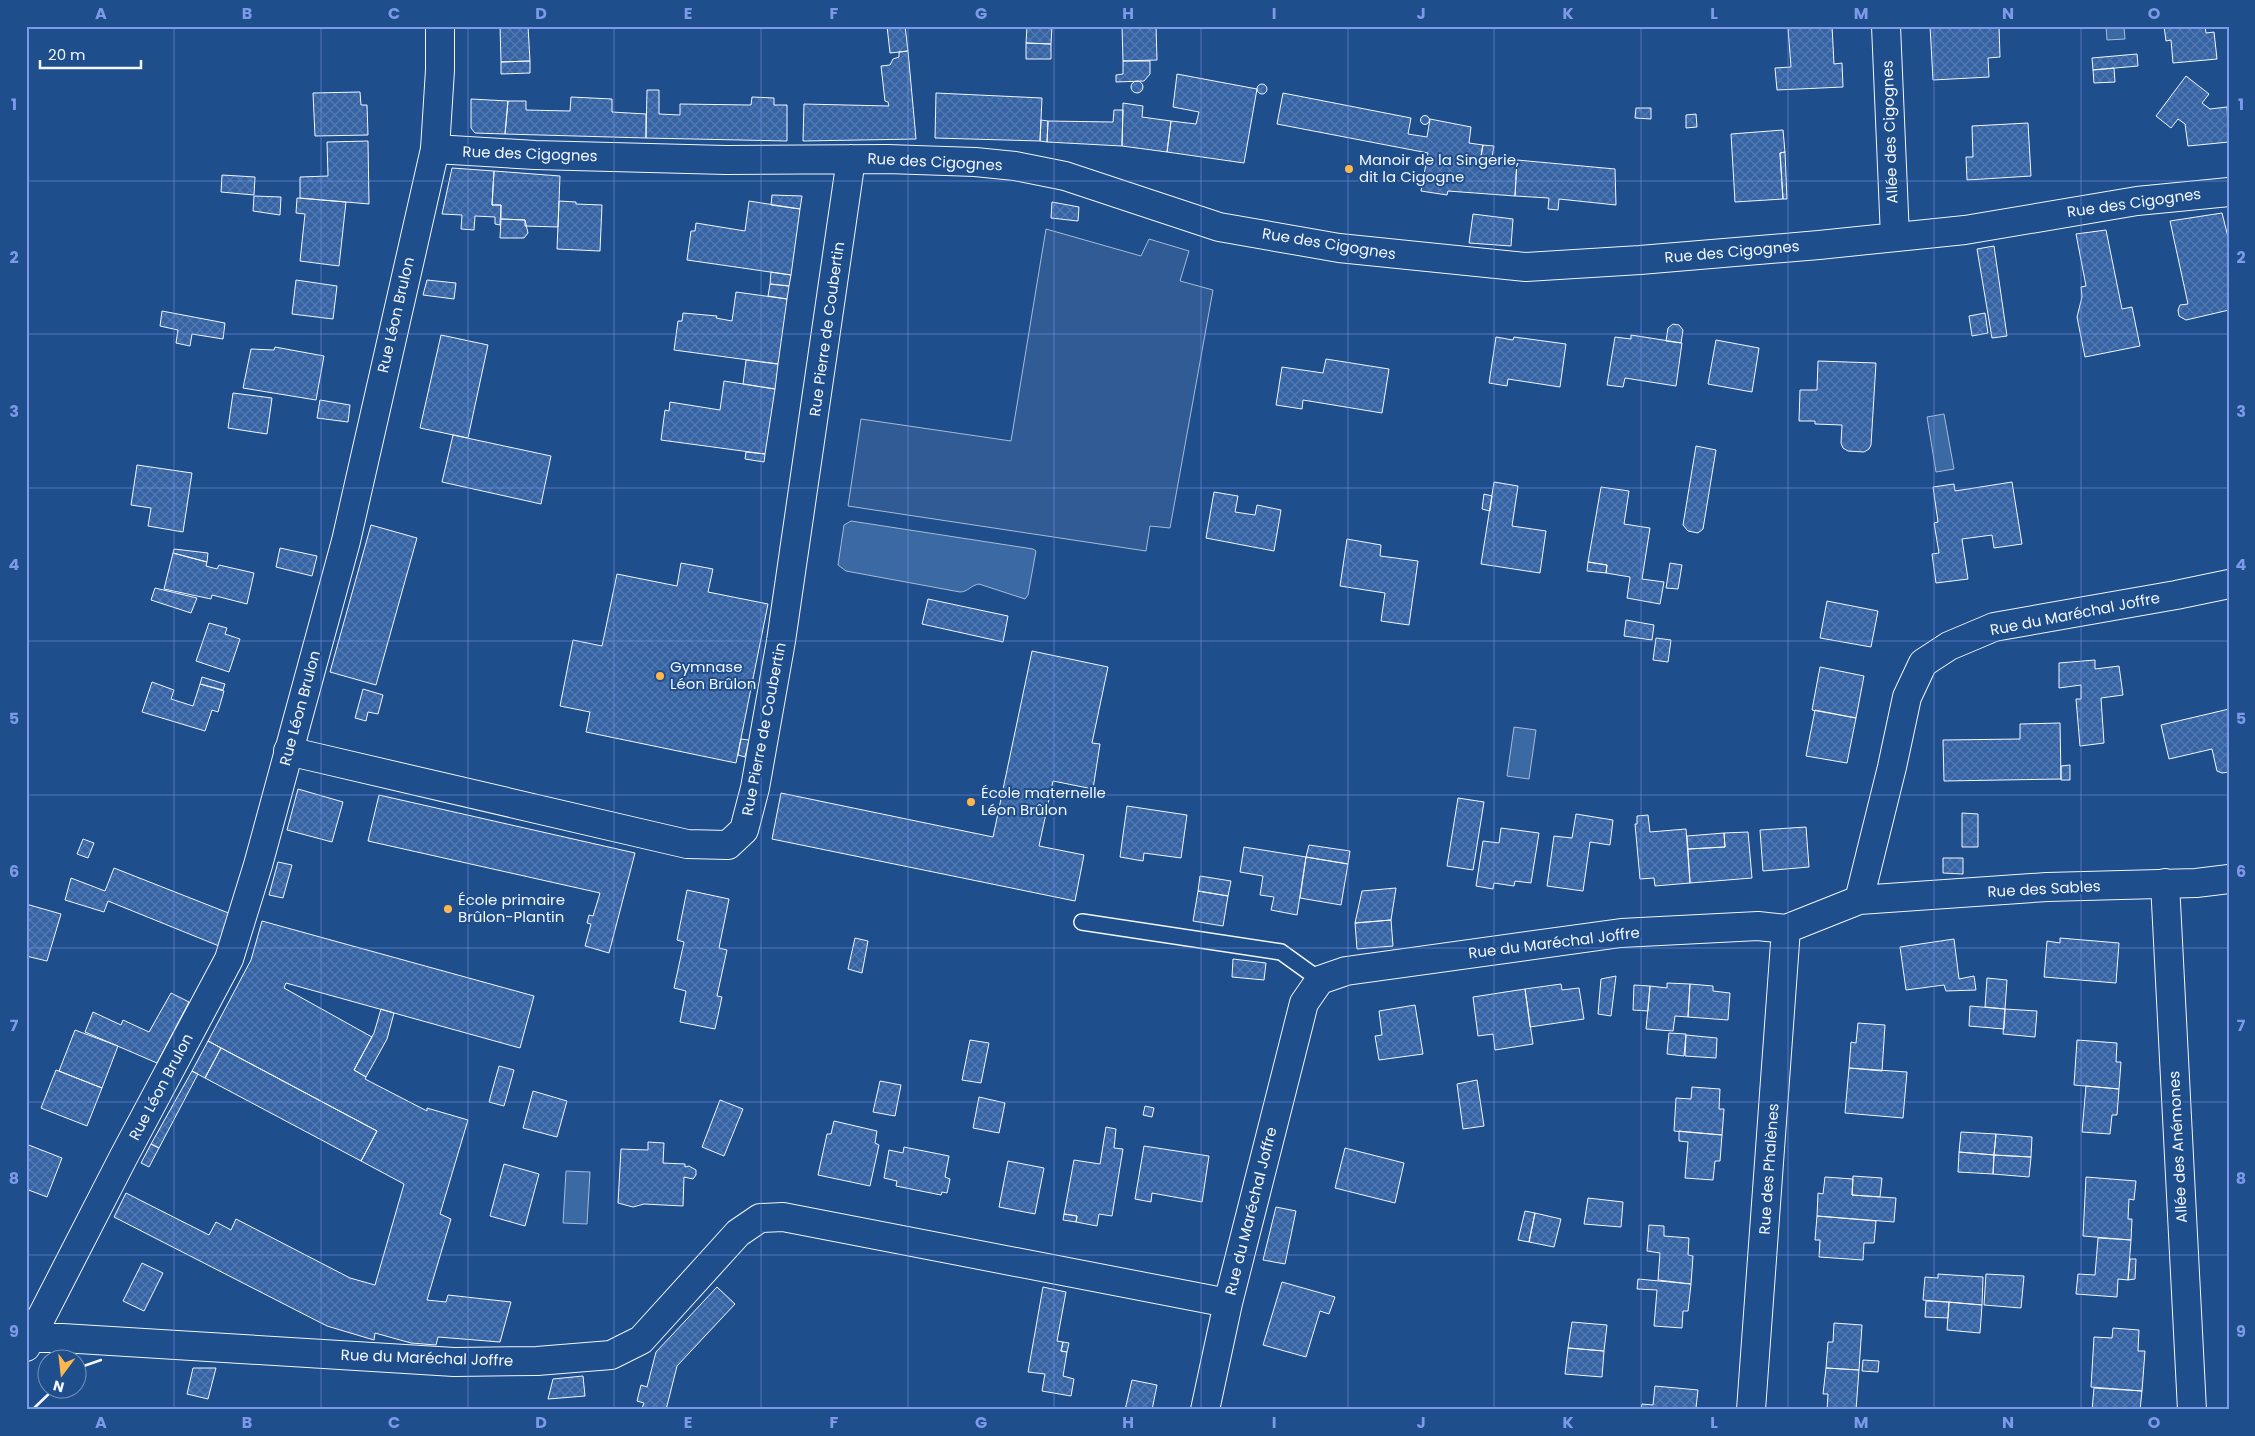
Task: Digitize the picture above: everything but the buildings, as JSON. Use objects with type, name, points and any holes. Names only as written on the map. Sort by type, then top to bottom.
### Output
[{"type":"street","name":"Rue Léon Brulon","points":[[28,1343],[229,959],[258,865],[346,541],[435,149],[440,70],[440,26]]},
{"type":"street","name":"Allée des Cigognes","points":[[1886,26],[1894,237]]},
{"type":"street","name":"Rue des Cigognes","points":[[435,149],[534,155],[726,160],[851,159],[975,162],[1015,166],[1085,182],[1218,227],[1339,248],[1526,267],[1679,257],[1965,230],[2137,201],[2229,192]]},
{"type":"street","name":"Rue Pierre de Coubertin","points":[[288,751],[687,844],[728,846],[744,830],[756,788],[781,641],[851,159]]},
{"type":"street","name":"Rue du Maréchal Joffre","points":[[28,1343],[62,1338],[454,1362],[537,1361],[611,1355],[641,1340],[738,1233],[760,1218],[784,1217],[1228,1303],[1304,1003],[1320,980],[1346,971],[1621,932],[1758,926],[1786,929],[1859,900],[1892,768],[1907,697],[1923,664],[1949,646],[1994,627],[2229,584]]},
{"type":"street","name":"Rue des Sables","points":[[1859,900],[2047,887],[2165,884],[2229,879]]},
{"type":"street","name":"Allée des Anémones","points":[[2165,884],[2192,1410]]},
{"type":"street","name":"Rue des Phalènes","points":[[1751,1410],[1786,929]]},
{"type":"street","points":[[1204,1410],[1228,1303]]},
{"type":"lane","points":[[1082,922],[1281,952],[1320,980]]},
{"type":"shaded area","points":[[2106,26],[2124,26],[2125,39],[2107,40]]},
{"type":"shaded area","points":[[1046,229],[1141,256],[1149,239],[1189,251],[1180,281],[1213,290],[1170,528],[1150,526],[1146,551],[848,506],[861,419],[1011,441]]},
{"type":"shaded area","points":[[1944,414],[1954,469],[1936,472],[1927,417]]},
{"type":"shaded area","points":[[851,521],[1033,549],[1036,551],[1028,595],[1025,599],[979,584],[960,592],[846,571],[838,565],[844,525]]},
{"type":"shaded area","points":[[1514,727],[1536,730],[1529,779],[1507,776]]},
{"type":"shaded area","points":[[566,1171],[590,1172],[587,1224],[563,1223]]},
{"type":"wall","points":[[88,1365],[101,1360]]},
{"type":"wall","points":[[32,1410],[45,1398]]},
{"type":"place","name":"Manoir de la Singerie, dit la Cigogne","points":[[1349,169]]},
{"type":"place","name":"Gymnase Léon Brûlon","points":[[660,676]]},
{"type":"place","name":"École maternelle Léon Brûlon","points":[[971,802]]},
{"type":"place","name":"École primaire Brûlon-Plantin","points":[[448,909]]}]
